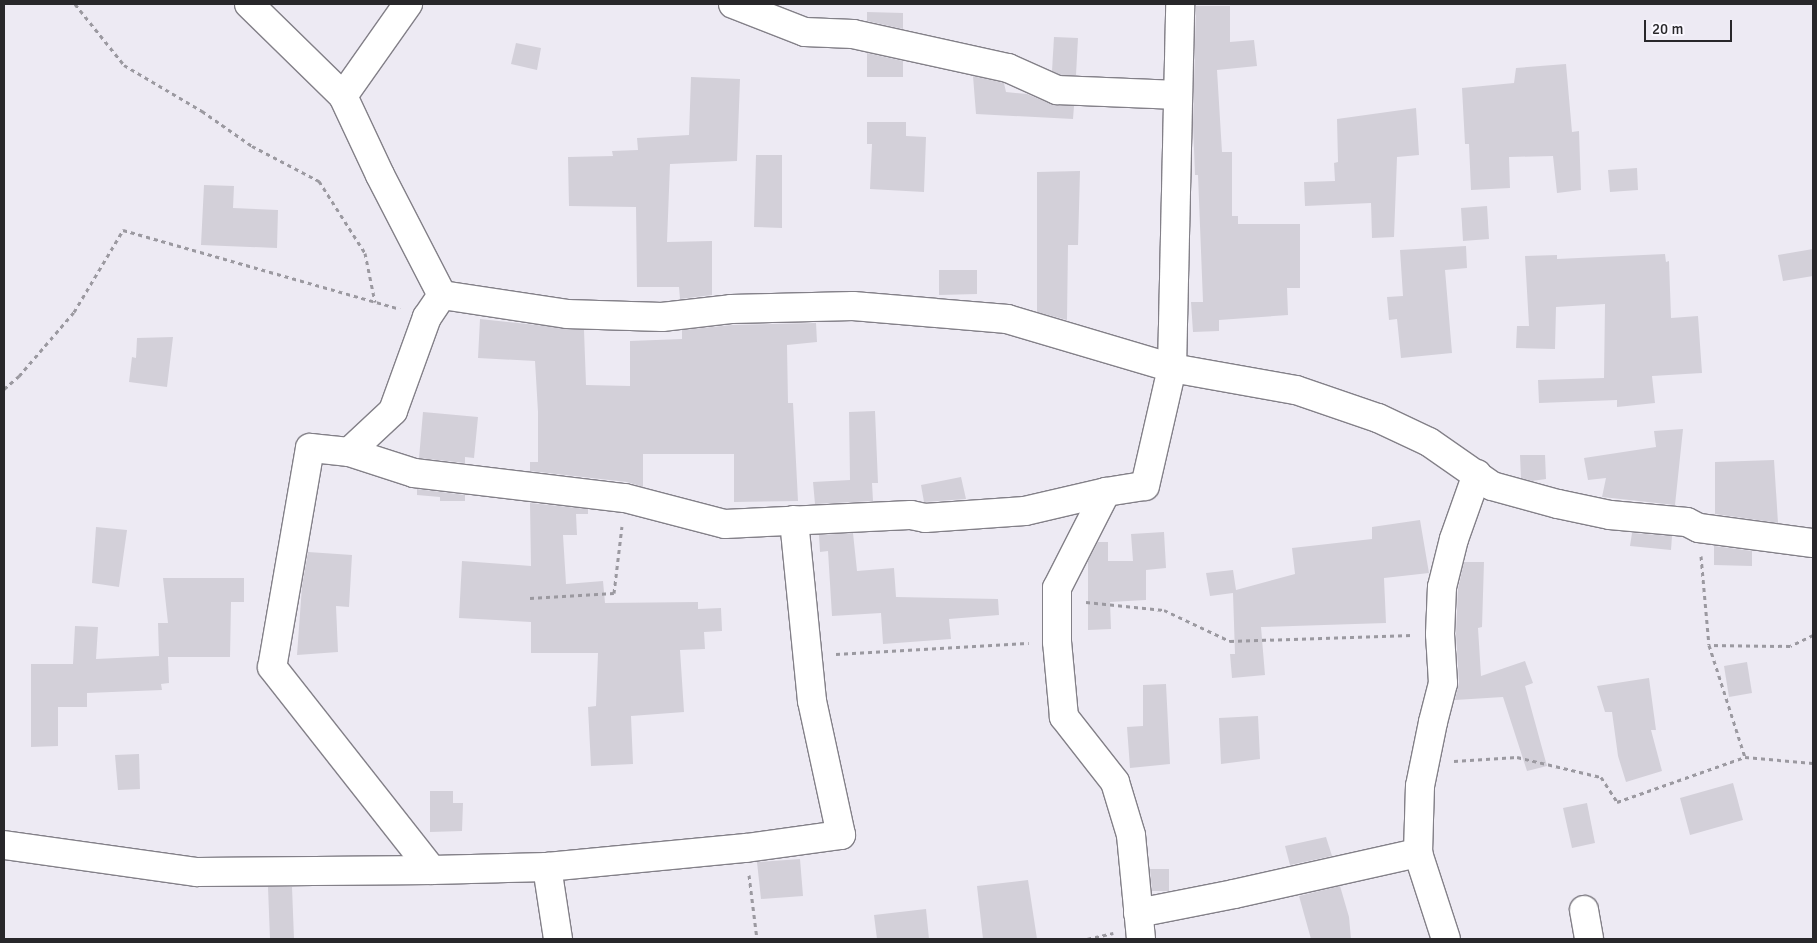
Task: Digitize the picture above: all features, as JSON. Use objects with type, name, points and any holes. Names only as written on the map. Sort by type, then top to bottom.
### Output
[{"type":"street","points":[[249,4],[343,96],[380,175],[434,306],[393,410],[349,452]]},
{"type":"street","points":[[343,96],[408,4]]},
{"type":"street","points":[[733,4],[806,32],[853,34],[1008,68],[1057,90],[1178,95]]},
{"type":"street","points":[[432,870],[272,667],[310,448],[349,452],[414,473],[625,498],[725,524],[910,515],[925,518],[1025,511],[1106,492],[1145,486],[1172,368],[1180,4]]},
{"type":"street","points":[[434,306],[567,314],[662,317],[731,309],[854,306],[1007,319],[1172,368],[1296,390],[1360,412],[1429,442],[1492,486],[1558,504],[1610,515],[1687,522],[1698,528],[1813,543]]},
{"type":"street","points":[[1446,939],[1418,853],[1420,786],[1444,683],[1440,634],[1442,588],[1454,539],[1477,474]]},
{"type":"street","points":[[1106,492],[1057,588],[1057,642],[1064,717],[1115,782],[1131,835],[1140,926],[1418,853]]},
{"type":"street","points":[[4,845],[197,872],[432,870],[547,868],[746,848],[840,835],[812,701],[794,520]]},
{"type":"street","points":[[547,868],[558,939]]},
{"type":"street","points":[[1584,910],[1589,939]]},
{"type":"path","points":[[75,4],[124,65],[202,111],[252,146],[319,181],[366,253],[375,302]]},
{"type":"path","points":[[4,389],[19,376],[74,312],[123,230],[375,302],[434,306]]},
{"type":"path","points":[[530,598],[614,593],[625,498]]},
{"type":"path","points":[[1698,528],[1709,645],[1744,757]]},
{"type":"path","points":[[1058,598],[1164,610],[1230,641],[1440,634]]},
{"type":"path","points":[[1709,645],[1790,646],[1813,635]]},
{"type":"path","points":[[808,655],[1057,642]]},
{"type":"path","points":[[1425,763],[1517,757],[1601,777],[1616,802],[1744,757],[1813,763]]},
{"type":"path","points":[[746,848],[757,939]]},
{"type":"building","points":[[1196,6],[1230,6],[1230,42],[1254,40],[1257,66],[1217,70],[1222,152],[1232,152],[1232,216],[1238,216],[1238,224],[1300,224],[1300,288],[1287,288],[1288,315],[1219,320],[1219,331],[1193,332],[1191,302],[1203,302],[1198,175],[1195,175],[1193,123]]},
{"type":"building","points":[[867,12],[903,13],[903,29],[867,21]]},
{"type":"building","points":[[1054,37],[1078,38],[1076,75],[1061,75],[1052,71]]},
{"type":"building","points":[[516,43],[541,48],[537,70],[511,64]]},
{"type":"building","points":[[867,53],[903,61],[903,77],[867,77]]},
{"type":"building","points":[[1566,64],[1572,132],[1579,131],[1581,190],[1557,193],[1553,156],[1509,157],[1510,188],[1471,190],[1469,144],[1465,144],[1462,88],[1514,83],[1516,68]]},
{"type":"building","points":[[973,76],[1004,83],[1006,92],[1027,94],[1051,104],[1074,106],[1073,119],[976,114]]},
{"type":"building","points":[[691,77],[740,79],[737,161],[670,164],[667,242],[712,241],[712,295],[680,299],[679,287],[637,287],[636,207],[569,206],[568,157],[613,156],[612,151],[638,150],[637,138],[689,135]]},
{"type":"building","points":[[1416,108],[1419,155],[1397,157],[1394,237],[1372,238],[1371,203],[1305,206],[1304,182],[1335,181],[1334,163],[1338,162],[1337,119]]},
{"type":"building","points":[[867,122],[906,122],[906,136],[926,137],[924,192],[870,189],[872,144],[867,144]]},
{"type":"building","points":[[756,155],[782,155],[782,228],[754,227]]},
{"type":"building","points":[[1637,168],[1638,190],[1610,192],[1608,170]]},
{"type":"building","points":[[1080,171],[1078,245],[1068,245],[1067,320],[1037,312],[1037,172]]},
{"type":"building","points":[[204,185],[234,186],[233,208],[278,210],[277,248],[201,245]]},
{"type":"building","points":[[1487,206],[1489,239],[1463,241],[1461,208]]},
{"type":"building","points":[[1466,246],[1467,268],[1445,270],[1452,353],[1401,358],[1397,319],[1389,320],[1387,297],[1403,296],[1400,250]]},
{"type":"building","points":[[1813,249],[1813,276],[1783,281],[1778,255]]},
{"type":"building","points":[[1665,254],[1666,262],[1669,261],[1671,318],[1698,316],[1702,373],[1652,376],[1655,403],[1617,407],[1617,400],[1539,403],[1538,380],[1604,378],[1605,304],[1556,307],[1555,349],[1516,348],[1517,326],[1529,326],[1525,256],[1557,255],[1557,259]]},
{"type":"building","points":[[939,270],[977,270],[977,294],[939,295]]},
{"type":"building","points":[[480,319],[584,330],[586,385],[630,386],[630,341],[682,339],[682,330],[732,325],[816,323],[817,342],[787,345],[788,403],[793,403],[798,501],[734,502],[734,454],[643,454],[643,487],[627,482],[530,471],[530,462],[538,462],[535,361],[478,358]]},
{"type":"building","points":[[173,337],[167,387],[129,382],[132,357],[136,358],[137,338]]},
{"type":"building","points":[[875,411],[878,483],[872,483],[873,501],[815,504],[813,482],[850,480],[849,412]]},
{"type":"building","points":[[423,412],[478,417],[474,458],[465,457],[465,463],[419,458]]},
{"type":"building","points":[[1683,429],[1675,505],[1602,497],[1606,478],[1588,480],[1584,458],[1656,447],[1654,431]]},
{"type":"building","points":[[1520,455],[1545,455],[1546,479],[1532,481],[1521,478]]},
{"type":"building","points":[[1774,460],[1778,523],[1715,514],[1715,462]]},
{"type":"building","points":[[961,477],[966,499],[924,502],[921,485]]},
{"type":"building","points":[[417,489],[465,495],[465,501],[440,501],[440,497],[417,495]]},
{"type":"building","points":[[530,503],[588,509],[588,514],[576,514],[577,535],[563,535],[566,584],[603,581],[605,603],[698,602],[698,609],[721,608],[722,631],[704,632],[705,649],[680,650],[684,712],[631,716],[633,764],[591,766],[588,707],[596,706],[598,653],[531,653],[531,622],[459,618],[462,561],[531,566]]},
{"type":"building","points":[[1420,520],[1429,573],[1384,578],[1386,623],[1261,627],[1265,675],[1232,678],[1230,654],[1235,654],[1233,593],[1210,596],[1206,573],[1233,570],[1236,590],[1295,574],[1292,548],[1372,539],[1372,527]]},
{"type":"building","points":[[96,527],[127,530],[119,587],[92,583]]},
{"type":"building","points":[[1164,532],[1166,568],[1146,570],[1146,600],[1110,602],[1111,629],[1088,630],[1088,561],[1098,542],[1108,542],[1108,561],[1133,561],[1131,534]]},
{"type":"building","points":[[853,533],[857,571],[894,568],[896,597],[998,599],[999,615],[949,619],[951,639],[883,644],[881,613],[832,616],[828,551],[820,552],[819,535]]},
{"type":"building","points":[[1632,533],[1672,536],[1671,550],[1630,546]]},
{"type":"building","points":[[1714,546],[1752,551],[1752,566],[1714,565]]},
{"type":"building","points":[[308,552],[352,555],[349,607],[336,606],[338,652],[297,655],[302,586]]},
{"type":"building","points":[[1464,562],[1484,562],[1482,627],[1478,628],[1481,676],[1525,661],[1533,683],[1525,686],[1547,766],[1527,771],[1503,697],[1455,700],[1459,682],[1456,634],[1458,589]]},
{"type":"building","points":[[163,578],[244,578],[244,602],[231,602],[230,657],[168,657],[169,683],[161,684],[162,690],[87,693],[87,707],[58,707],[58,746],[31,747],[31,664],[73,664],[75,626],[98,627],[96,659],[159,656],[158,623],[168,623]]},
{"type":"building","points":[[1747,662],[1752,693],[1729,697],[1724,666]]},
{"type":"building","points":[[1649,678],[1656,730],[1651,730],[1662,771],[1626,782],[1618,756],[1612,712],[1605,712],[1597,686]]},
{"type":"building","points":[[1166,684],[1170,764],[1130,768],[1127,727],[1143,726],[1143,685]]},
{"type":"building","points":[[1258,716],[1260,759],[1221,764],[1219,718]]},
{"type":"building","points":[[139,754],[140,789],[118,790],[115,755]]},
{"type":"building","points":[[1733,783],[1743,820],[1690,835],[1680,798]]},
{"type":"building","points":[[430,791],[453,791],[453,803],[463,803],[462,831],[430,832]]},
{"type":"building","points":[[1587,803],[1595,843],[1572,848],[1563,808]]},
{"type":"building","points":[[1326,837],[1332,856],[1290,865],[1285,846]]},
{"type":"building","points":[[800,859],[803,896],[761,899],[757,862]]},
{"type":"building","points":[[1150,869],[1169,869],[1169,891],[1152,891]]},
{"type":"building","points":[[1028,880],[1037,939],[983,939],[977,886]]},
{"type":"building","points":[[1340,886],[1349,917],[1351,939],[1311,939],[1299,896]]},
{"type":"building","points":[[268,887],[292,887],[294,939],[270,939]]},
{"type":"building","points":[[926,909],[929,939],[877,939],[874,915]]}]
